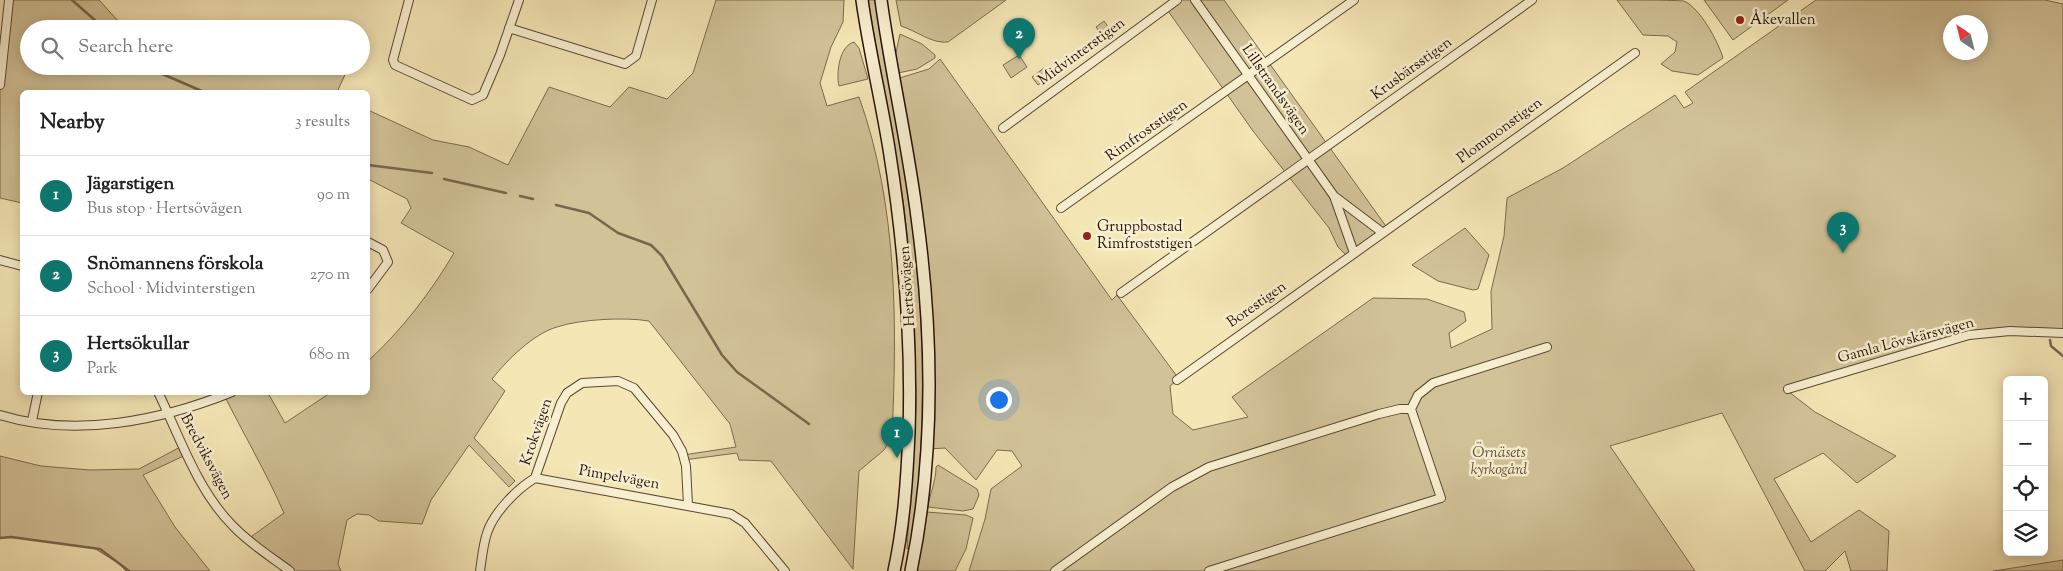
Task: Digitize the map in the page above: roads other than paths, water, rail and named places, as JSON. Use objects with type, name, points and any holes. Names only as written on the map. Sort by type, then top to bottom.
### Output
[{"type":"main road","name":"Hertsövägen","points":[[862,0],[889,148],[901,237],[909,322],[911,378],[906,497],[894,571]]},
{"type":"main road","name":"Hertsövägen","points":[[881,0],[917,216],[926,294],[928,440],[922,508],[910,571]]},
{"type":"street","points":[[0,85],[3,15],[10,0]]},
{"type":"street","points":[[408,0],[393,60],[395,64],[472,100],[483,95],[519,0]]},
{"type":"street","points":[[509,28],[625,64],[636,56],[652,0]]},
{"type":"street","name":"Midvinterstigen","points":[[1003,128],[1177,0]]},
{"type":"street","name":"Lillstrandsvägen","points":[[1195,0],[1334,196],[1354,253]]},
{"type":"street","name":"Rimfroststigen","points":[[1061,208],[1354,0]]},
{"type":"street","name":"Krusbärsstigen","points":[[1121,293],[1309,161],[1532,0]]},
{"type":"street","name":"Plommonstigen","points":[[1382,233],[1635,53]]},
{"type":"street","name":"Lillstrandsvägen","points":[[1334,196],[1382,233]]},
{"type":"street","points":[[1354,253],[1382,233]]},
{"type":"street","points":[[370,243],[383,250],[388,262],[370,285]]},
{"type":"street","name":"Borestigen","points":[[1177,380],[1354,253]]},
{"type":"street","points":[[0,260],[20,265]]},
{"type":"street","name":"Gamla Lövskärsvägen","points":[[1788,389],[1969,335],[2010,331],[2063,333]]},
{"type":"street","points":[[1208,571],[1440,498],[1431,476],[1410,409],[1418,395],[1433,383],[1547,347]]},
{"type":"street","name":"Krokvägen","points":[[535,478],[566,393],[582,383],[622,381],[634,388],[678,443],[686,466],[688,505]]},
{"type":"street","points":[[32,421],[37,395]]},
{"type":"street","name":"Bredviksvägen","points":[[159,395],[206,490],[217,508],[240,533],[290,571]]},
{"type":"street","points":[[168,413],[223,395]]},
{"type":"street","points":[[1055,571],[1177,484],[1209,467],[1380,414],[1400,409],[1410,409]]},
{"type":"street","name":"Bredviksvägen","points":[[0,415],[65,425],[104,424],[138,420],[168,413]]},
{"type":"street","points":[[480,571],[484,542],[490,525],[526,484],[535,478]]},
{"type":"street","name":"Pimpelvägen","points":[[535,478],[726,512],[741,519],[785,571]]},
{"type":"waterway","points":[[72,0],[95,20]]},
{"type":"waterway","points":[[165,75],[199,90]]},
{"type":"waterway","points":[[370,165],[432,173]]},
{"type":"waterway","points":[[444,179],[506,193]]},
{"type":"waterway","points":[[520,196],[533,199]]},
{"type":"waterway","points":[[556,205],[589,213],[618,233],[651,245],[662,256],[722,355],[737,372],[809,424]]},
{"type":"waterway","points":[[2050,340],[2051,346],[2063,356]]},
{"type":"waterway","points":[[0,538],[11,537],[100,549],[129,571]]},
{"type":"place","name":"Åkevallen","points":[[1740,20]]},
{"type":"place","name":"Snömannens förskola","points":[[1019,59]]},
{"type":"place","name":"Gruppbostad Rimfroststigen","points":[[1087,236]]},
{"type":"place","name":"Hertsökullar","points":[[1843,253]]},
{"type":"place","name":"Jägarstigen","points":[[897,458]]},
{"type":"park label","name":"Örnäsets kyrkogård","points":[[1499,462]]}]
